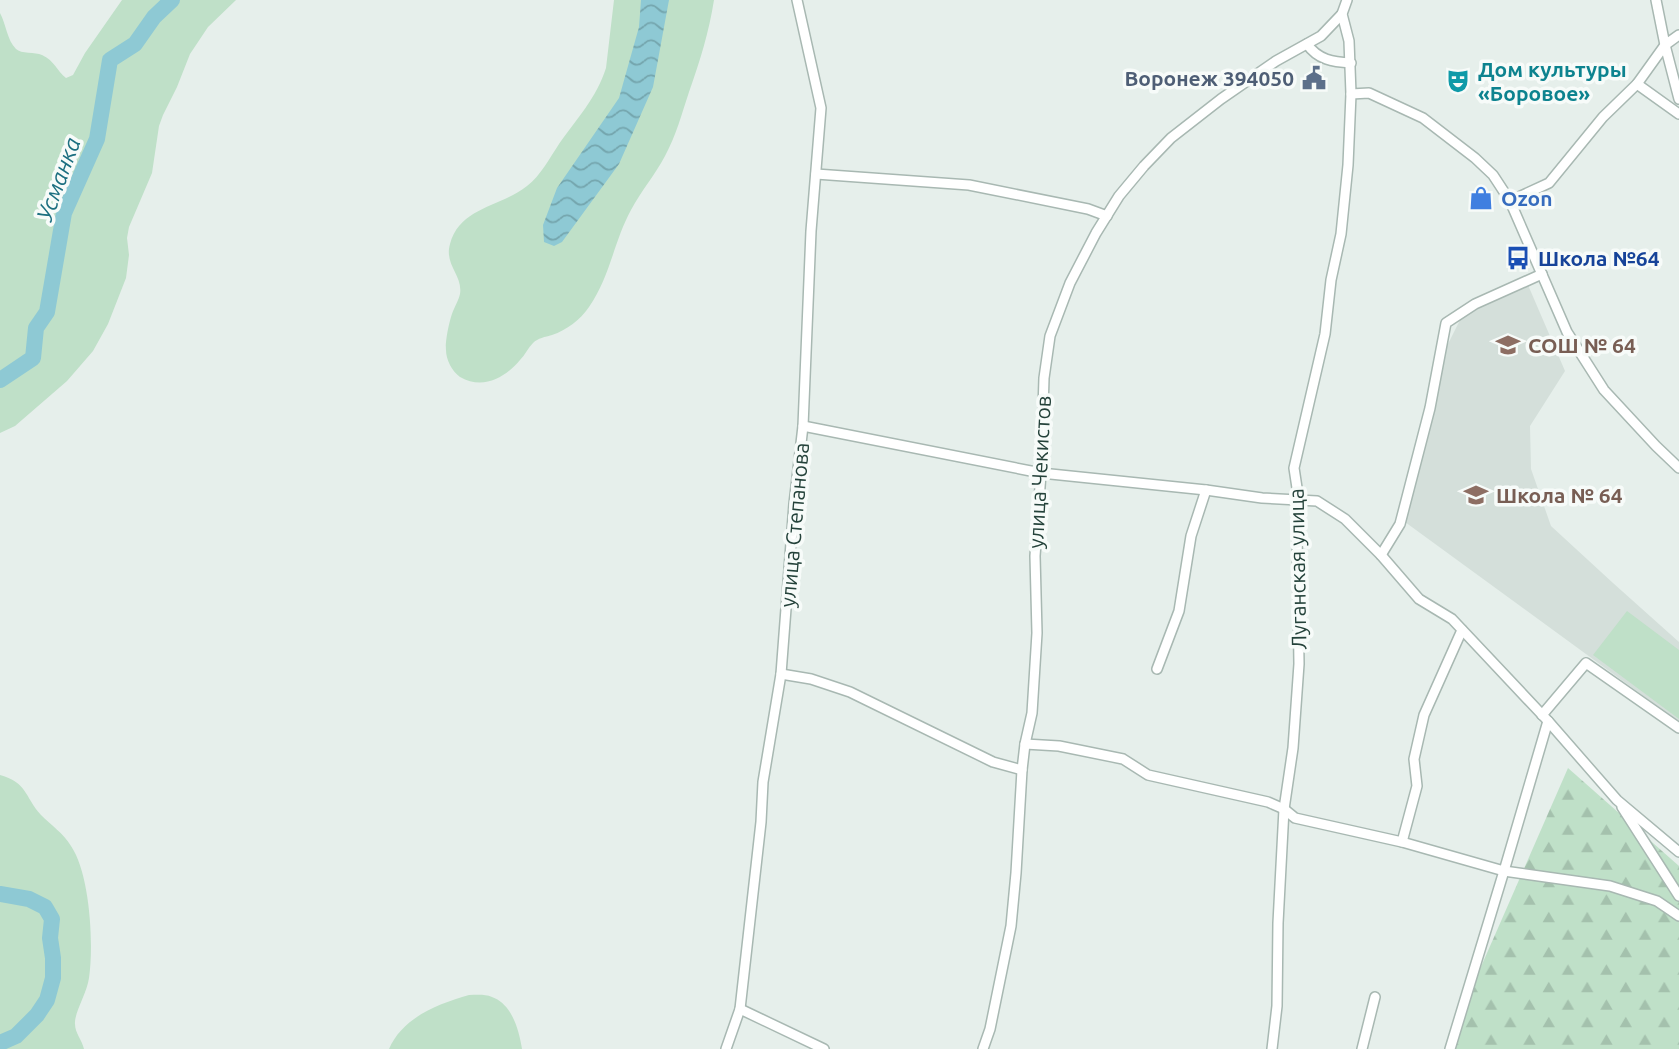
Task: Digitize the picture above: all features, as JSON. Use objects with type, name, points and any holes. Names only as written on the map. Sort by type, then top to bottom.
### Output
[{"type":"street","name":"улица Степанова","points":[[726,1049],[740,1009],[763,782],[781,674],[794,503],[803,426],[811,231],[821,108],[797,0]]},
{"type":"street","points":[[1342,15],[1347,0]]},
{"type":"street","points":[[1656,0],[1679,99]]},
{"type":"street","name":"улица Чекистов","points":[[983,1049],[990,1029],[1011,926],[1022,770],[1032,713],[1037,633],[1035,556],[1044,378],[1051,337],[1070,283],[1119,196],[1144,166],[1171,138],[1220,99],[1276,61],[1321,36],[1342,15]]},
{"type":"street","name":"Луганская улица","points":[[1272,1049],[1277,1006],[1284,809],[1293,748],[1299,664],[1298,501],[1294,468],[1325,334],[1331,280],[1341,233],[1348,165],[1351,93],[1349,41],[1342,15]]},
{"type":"street","points":[[1510,201],[1549,183],[1603,117],[1637,84],[1665,45],[1679,35]]},
{"type":"street","points":[[1307,44],[1312,52],[1323,58],[1351,63]]},
{"type":"street","points":[[1637,84],[1679,114]]},
{"type":"street","points":[[1351,93],[1369,93],[1423,118],[1493,175],[1510,201],[1567,332],[1604,390],[1679,468]]},
{"type":"street","points":[[816,174],[969,185],[1088,209],[1107,216]]},
{"type":"street","points":[[1381,555],[1400,524],[1430,408],[1446,323],[1475,304],[1542,274]]},
{"type":"street","points":[[803,426],[1041,473],[1262,498],[1317,501],[1345,519],[1419,599],[1452,619],[1545,718],[1617,800],[1679,896]]},
{"type":"street","points":[[1157,669],[1179,611],[1191,536],[1206,490]]},
{"type":"street","points":[[1402,842],[1417,786],[1415,759],[1424,715],[1462,630]]},
{"type":"street","points":[[1450,1049],[1504,871],[1545,718],[1586,663],[1679,727]]},
{"type":"street","points":[[781,674],[811,679],[850,692],[993,762],[1022,770]]},
{"type":"street","points":[[1025,744],[1059,746],[1123,759],[1147,775],[1268,802],[1284,809],[1295,818],[1402,842],[1504,871],[1610,886],[1657,901],[1679,916]]},
{"type":"street","points":[[1617,800],[1679,852]]},
{"type":"street","points":[[1362,1049],[1375,998]]},
{"type":"street","points":[[740,1009],[824,1049]]},
{"type":"shaded area","name":"Школа № 64","points":[[1528,285],[1565,371],[1530,426],[1531,469],[1551,526],[1679,642],[1679,722],[1405,522],[1446,348],[1462,316]]},
{"type":"green space","points":[[122,0],[236,0],[208,27],[190,54],[163,115],[152,173],[129,227],[126,278],[108,324],[93,351],[67,381],[15,426],[0,433],[0,13],[16,49],[46,57],[66,78],[73,75]]},
{"type":"green space","points":[[614,0],[714,0],[704,46],[676,132],[661,163],[631,210],[602,284],[585,312],[558,333],[535,341],[522,358],[500,377],[485,382],[469,381],[454,372],[446,354],[449,323],[460,294],[459,281],[449,258],[450,244],[455,232],[472,215],[517,193],[532,182],[586,108],[606,68]]},
{"type":"green space","points":[[1627,611],[1679,650],[1679,719],[1593,655]]},
{"type":"green space","points":[[1568,768],[1679,866],[1679,1049],[1445,1049]]},
{"type":"green space","points":[[0,775],[21,786],[41,815],[64,837],[71,846],[83,874],[91,929],[90,964],[88,984],[76,1014],[75,1024],[84,1049],[0,1049]]},
{"type":"green space","points":[[469,995],[489,996],[505,1005],[516,1026],[522,1049],[389,1049],[395,1038],[412,1020],[445,1003]]},
{"type":"water","points":[[641,0],[669,0],[653,87],[619,164],[562,242],[554,246],[544,242],[543,225],[557,188],[619,98],[639,27]]},
{"type":"waterway","name":"Усманка","points":[[0,380],[33,358],[36,328],[47,312],[64,213],[97,139],[110,60],[135,44],[154,17],[172,0]]},
{"type":"waterway","name":"Усманка","points":[[0,894],[29,899],[45,907],[52,919],[50,938],[53,958],[53,978],[47,1000],[37,1015],[16,1036],[0,1043]]},
{"type":"place","name":"Воронеж 394050","points":[[1314,78]]},
{"type":"place","name":"Дом культуры «Боровое»","points":[[1458,81]]},
{"type":"place","name":"Ozon","points":[[1481,198]]},
{"type":"place","name":"Школа №64","points":[[1518,258]]},
{"type":"place","name":"СОШ № 64","points":[[1508,345]]},
{"type":"place","name":"Школа № 64","points":[[1476,495]]}]
